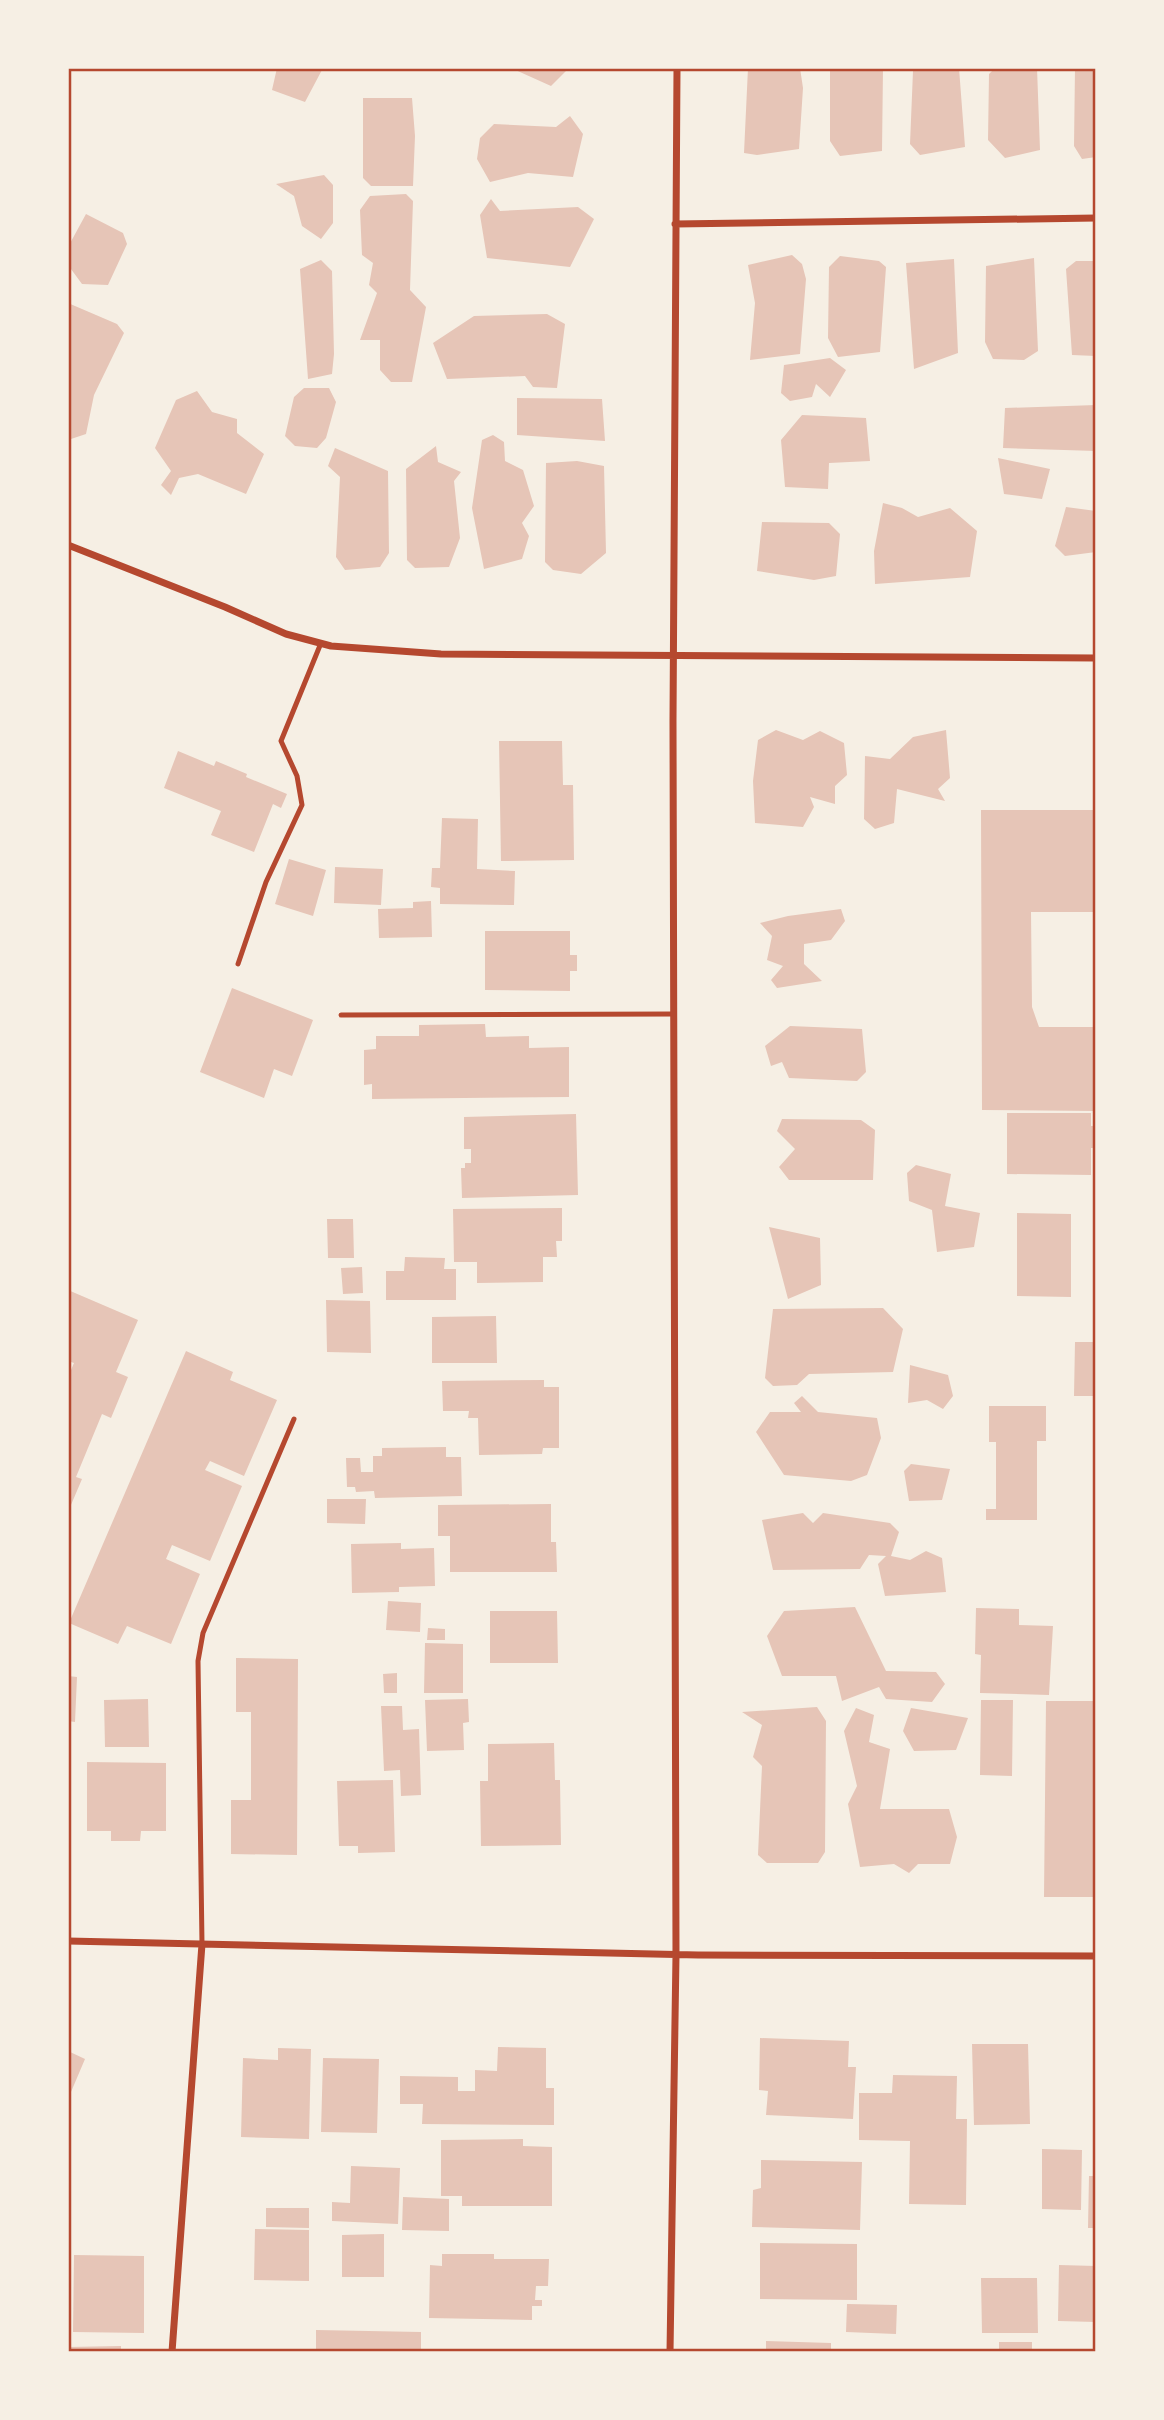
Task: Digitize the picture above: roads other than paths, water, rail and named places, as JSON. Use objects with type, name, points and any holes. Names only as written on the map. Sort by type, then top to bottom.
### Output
[{"type":"street","points":[[670,2352],[676,1955],[674,1014],[677,68]]},
{"type":"street","points":[[676,224],[1096,218]]},
{"type":"street","points":[[68,545],[286,634],[331,646],[442,654],[1096,658]]},
{"type":"street","points":[[68,1941],[676,1955],[1096,1956]]},
{"type":"street","points":[[172,2352],[202,1944]]},
{"type":"lane","points":[[239,964],[266,882],[302,805],[297,776],[281,741],[321,643]]},
{"type":"lane","points":[[341,1015],[674,1014]]},
{"type":"lane","points":[[202,1944],[200,1652],[203,1633],[294,1419]]}]
